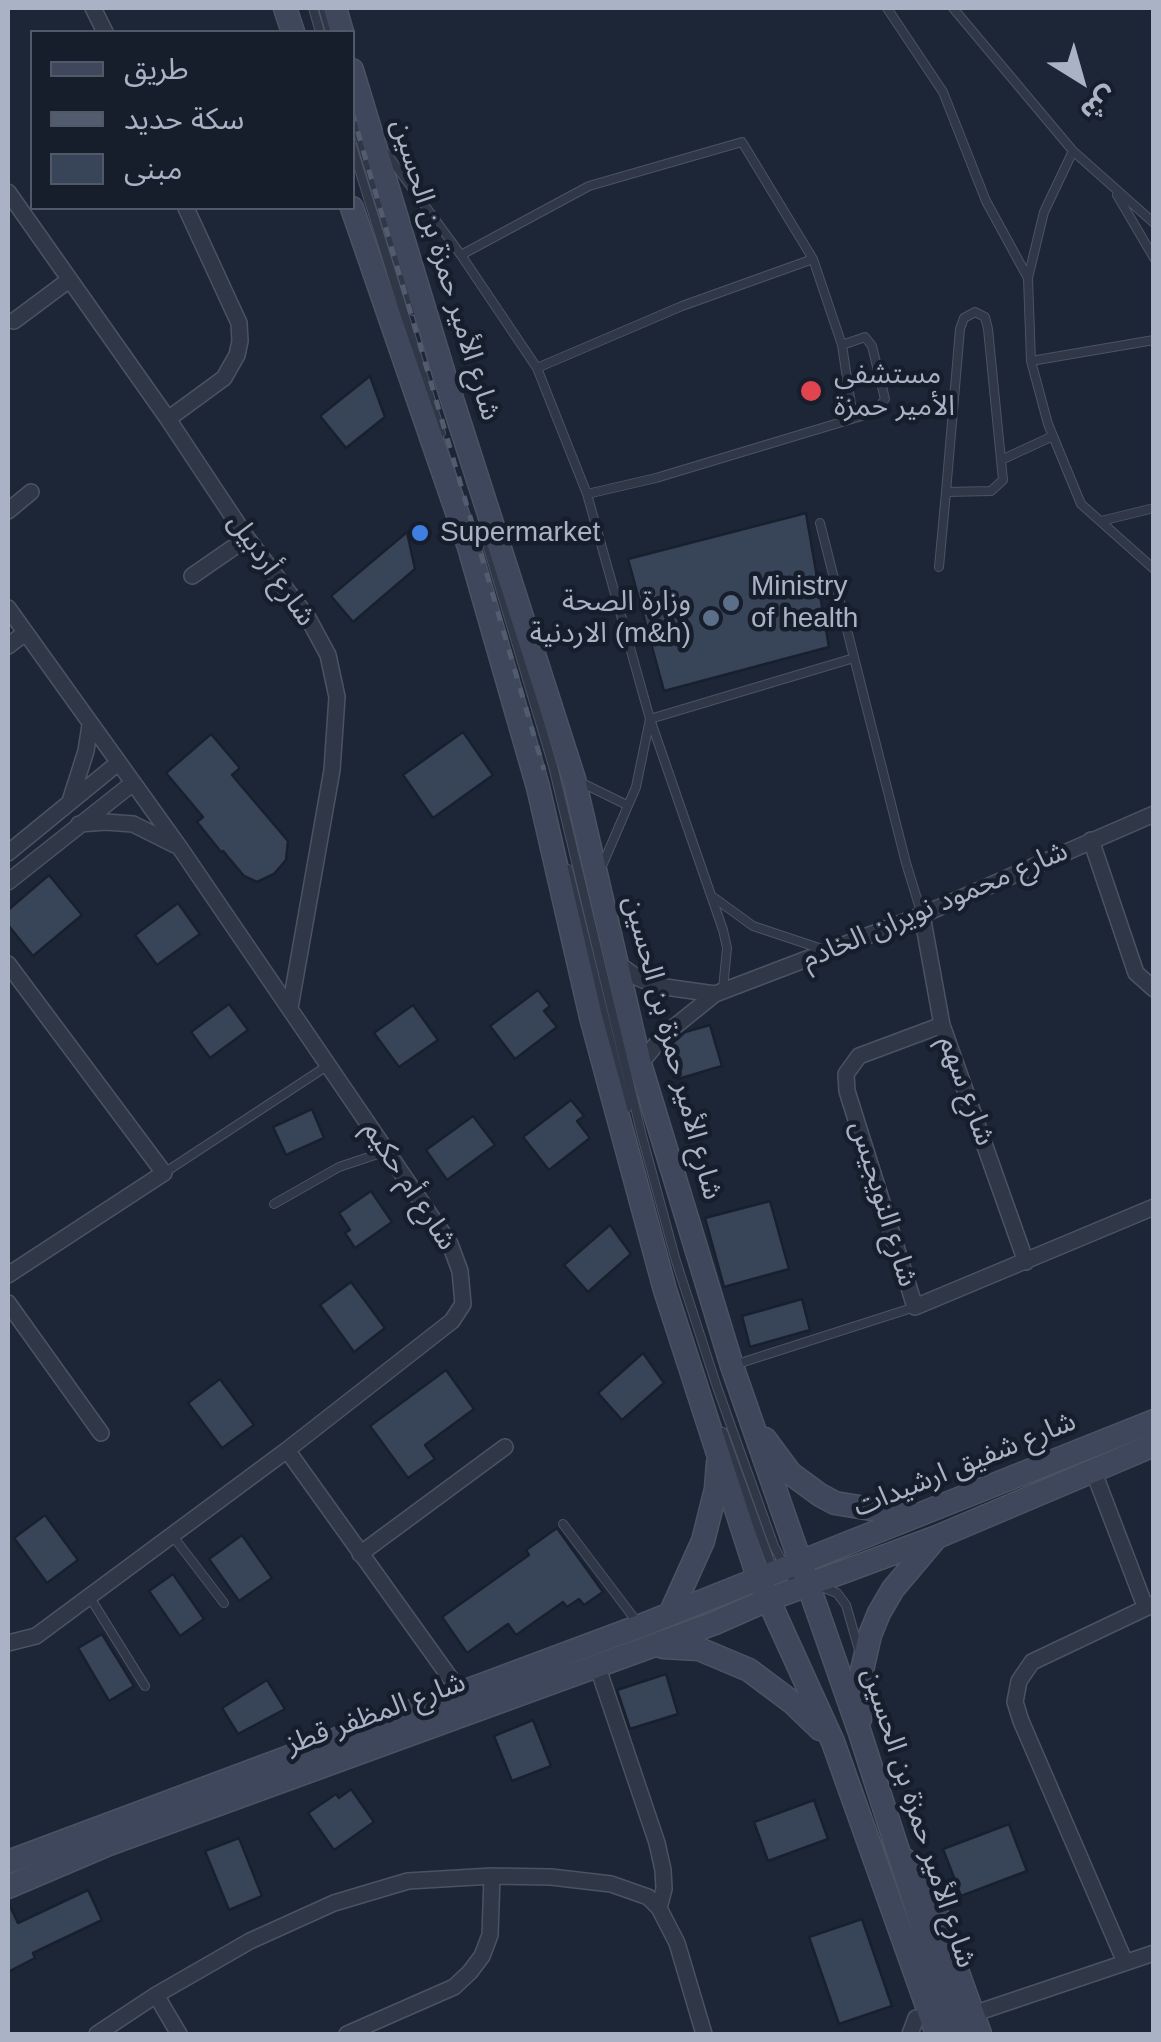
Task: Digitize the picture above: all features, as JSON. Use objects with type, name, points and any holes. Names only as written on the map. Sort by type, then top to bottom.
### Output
[{"type":"main road","name":"شارع الأمير حمزة بن الحسين","points":[[355,93],[361,138],[574,779],[640,1064],[748,1408],[779,1569],[767,1600],[889,1860],[956,2034]]},
{"type":"main road","name":"شارع الأمير حمزة بن الحسين","points":[[353,210],[469,547],[538,788],[591,1017],[654,1254],[718,1454],[779,1569],[808,1584],[860,1733],[889,1860],[937,2034]]},
{"type":"main road","points":[[748,1408],[773,1454],[804,1485],[836,1503],[914,1516]]},
{"type":"main road","name":"شارع شفيق ارشيدات","points":[[779,1569],[1154,1421]]},
{"type":"main road","name":"شارع شفيق ارشيدات","points":[[767,1600],[937,1537],[1154,1445]]},
{"type":"main road","points":[[671,1612],[704,1542],[716,1488],[718,1454]]},
{"type":"main road","points":[[860,1733],[861,1675],[870,1635],[886,1601],[937,1537]]},
{"type":"main road","name":"شارع المظفر قطز","points":[[9,1860],[640,1626],[779,1569]]},
{"type":"main road","name":"شارع المظفر قطز","points":[[8,1887],[109,1844],[655,1646],[767,1600]]},
{"type":"main road","points":[[655,1646],[698,1649],[749,1670],[793,1703],[833,1742]]},
{"type":"main road","points":[[916,2029],[877,1899],[876,1878],[889,1860],[916,1868],[927,1888],[976,2024]]},
{"type":"street","name":"شارع أردبيل","points":[[8,192],[247,538],[308,618],[328,656],[337,697],[332,770],[290,1008]]},
{"type":"street","points":[[168,419],[224,378],[240,341],[240,323],[187,210]]},
{"type":"street","points":[[14,322],[69,280]]},
{"type":"street","points":[[8,511],[31,492]]},
{"type":"street","points":[[192,576],[247,538]]},
{"type":"street","name":"شارع أم حكيم","points":[[8,608],[180,848],[450,1244],[460,1271],[462,1304],[452,1320],[287,1450],[36,1636],[8,1643]]},
{"type":"street","points":[[8,646],[25,632]]},
{"type":"street","points":[[70,800],[86,751],[90,724]]},
{"type":"street","points":[[8,853],[118,763]]},
{"type":"street","points":[[8,882],[133,783]]},
{"type":"street","name":"شارع محمود نويران الخادم","points":[[640,1064],[663,1036],[719,992],[922,915],[1154,814]]},
{"type":"street","points":[[80,824],[133,824],[180,848]]},
{"type":"street","points":[[1091,840],[1136,972],[1154,990]]},
{"type":"street","name":"شارع سهم","points":[[922,915],[942,1026],[1026,1262]]},
{"type":"street","name":"شارع محمود نويران الخادم","points":[[616,963],[658,986],[719,992]]},
{"type":"street","points":[[8,964],[164,1173],[8,1275]]},
{"type":"street","name":"شارع النويجيس","points":[[942,1026],[860,1056],[846,1074],[915,1307],[1154,1207]]},
{"type":"street","points":[[8,1303],[101,1433]]},
{"type":"street","points":[[360,1554],[505,1447]]},
{"type":"street","points":[[287,1450],[462,1693]]},
{"type":"street","points":[[1094,1470],[1149,1605],[1032,1662],[1019,1682],[1016,1702],[1125,1962]]},
{"type":"street","points":[[597,1664],[657,1844],[664,1889],[659,1908]]},
{"type":"street","points":[[347,2034],[454,1987],[470,1972],[490,1935],[492,1876]]},
{"type":"street","points":[[97,2034],[250,1941],[334,1903],[408,1881],[492,1876],[611,1884],[648,1897],[659,1908],[677,1944],[704,2034]]},
{"type":"street","points":[[976,2024],[1154,1953]]},
{"type":"street","points":[[156,1995],[179,2034]]},
{"type":"lane","points":[[888,8],[943,92],[986,201],[1028,278]]},
{"type":"lane","points":[[953,8],[1073,151],[1154,223]]},
{"type":"lane","points":[[355,123],[553,766],[676,1261],[779,1569]]},
{"type":"lane","points":[[361,138],[461,255],[537,368],[587,494],[650,719],[728,948],[719,992]]},
{"type":"lane","points":[[361,138],[534,734],[672,1286],[779,1569]]},
{"type":"lane","points":[[461,255],[589,186],[742,142],[813,259],[842,346],[853,418]]},
{"type":"lane","points":[[1073,151],[1044,212],[1028,278],[1031,360],[1053,436],[1081,504],[1154,569]]},
{"type":"lane","points":[[1112,186],[1154,258]]},
{"type":"lane","points":[[537,368],[682,306],[813,259]]},
{"type":"lane","points":[[940,567],[946,492],[960,329],[964,318],[976,312],[985,317],[988,329],[1003,480],[997,489],[946,492]]},
{"type":"lane","points":[[587,494],[656,478],[881,408],[884,394],[870,341],[865,337],[842,346]]},
{"type":"lane","points":[[1031,360],[1154,340]]},
{"type":"lane","points":[[1001,460],[1053,436]]},
{"type":"lane","points":[[1101,521],[1154,508]]},
{"type":"lane","points":[[820,523],[922,915]]},
{"type":"lane","points":[[650,719],[854,658]]},
{"type":"lane","points":[[596,880],[636,787],[650,719]]},
{"type":"lane","points":[[574,779],[628,805]]},
{"type":"lane","points":[[713,898],[754,926],[830,951]]},
{"type":"lane","points":[[164,1173],[329,1065]]},
{"type":"lane","points":[[274,1204],[339,1167],[387,1150]]},
{"type":"lane","points":[[732,1366],[915,1307]]},
{"type":"lane","points":[[563,1524],[640,1626]]},
{"type":"lane","points":[[172,1535],[224,1602]]},
{"type":"lane","points":[[808,1584],[835,1592],[846,1605],[854,1628],[861,1675]]},
{"type":"lane","points":[[89,1596],[145,1686]]},
{"type":"building","points":[[370,376],[385,417],[346,448],[320,416]]},
{"type":"building","name":"Ministry of health","points":[[806,513],[829,647],[664,691],[628,559]]},
{"type":"building","points":[[407,532],[415,569],[353,622],[331,596]]},
{"type":"building","points":[[463,732],[493,775],[433,818],[403,775]]},
{"type":"building","points":[[211,734],[240,768],[232,775],[288,841],[286,860],[274,874],[257,882],[244,876],[221,852],[197,822],[203,817],[166,773]]},
{"type":"building","points":[[49,875],[82,915],[33,956],[8,925],[8,910]]},
{"type":"building","points":[[178,903],[200,934],[157,965],[135,935]]},
{"type":"building","points":[[538,990],[550,1006],[544,1011],[557,1027],[515,1059],[490,1026]]},
{"type":"building","points":[[229,1004],[248,1030],[210,1058],[191,1032]]},
{"type":"building","points":[[413,1005],[438,1040],[399,1067],[374,1033]]},
{"type":"building","points":[[710,1025],[722,1066],[678,1079],[668,1047],[685,1032]]},
{"type":"building","points":[[571,1100],[584,1116],[577,1121],[590,1138],[549,1170],[523,1137]]},
{"type":"building","points":[[312,1109],[324,1138],[286,1155],[273,1127]]},
{"type":"building","points":[[473,1116],[495,1145],[447,1180],[426,1150]]},
{"type":"building","points":[[371,1191],[392,1222],[355,1248],[339,1213]]},
{"type":"building","points":[[770,1201],[789,1269],[724,1287],[705,1218]]},
{"type":"building","points":[[610,1225],[631,1254],[588,1292],[564,1265]]},
{"type":"building","points":[[351,1282],[385,1328],[354,1352],[320,1305]]},
{"type":"building","points":[[802,1299],[810,1330],[750,1347],[742,1316]]},
{"type":"building","points":[[643,1353],[664,1383],[622,1420],[598,1393]]},
{"type":"building","points":[[446,1370],[474,1409],[425,1445],[435,1459],[408,1478],[370,1426]]},
{"type":"building","points":[[220,1379],[254,1425],[222,1448],[188,1403]]},
{"type":"building","points":[[45,1515],[78,1560],[47,1583],[14,1538]]},
{"type":"building","points":[[557,1528],[603,1592],[584,1605],[579,1599],[567,1607],[563,1602],[516,1635],[508,1624],[467,1653],[442,1617],[529,1555],[526,1550]]},
{"type":"building","points":[[242,1535],[272,1578],[239,1601],[209,1559]]},
{"type":"building","points":[[173,1574],[204,1619],[180,1636],[149,1591]]},
{"type":"building","points":[[102,1634],[134,1686],[109,1701],[78,1648]]},
{"type":"building","points":[[666,1674],[678,1714],[630,1729],[617,1690]]},
{"type":"building","points":[[267,1680],[285,1709],[238,1734],[222,1708]]},
{"type":"building","points":[[533,1720],[551,1766],[512,1781],[494,1736]]},
{"type":"building","points":[[351,1789],[374,1822],[334,1850],[308,1813]]},
{"type":"building","points":[[814,1800],[828,1839],[768,1861],[754,1822]]},
{"type":"building","points":[[1009,1824],[1027,1871],[961,1896],[943,1849]]},
{"type":"building","points":[[239,1838],[262,1896],[229,1910],[205,1851]]},
{"type":"building","points":[[88,1890],[102,1920],[33,1953],[35,1958],[8,1972],[8,1902],[18,1923]]},
{"type":"building","points":[[862,1919],[892,2006],[839,2024],[809,1937]]},
{"type":"railway","points":[[355,122],[544,770]]},
{"type":"place","name":"مستشفى الأمير حمزة","points":[[811,391]]},
{"type":"place","name":"Supermarket","points":[[420,533]]},
{"type":"place","name":"Ministry of health","points":[[731,603]]},
{"type":"place","name":"وزارة الصحة الاردنية (m&h)","points":[[711,618]]}]
